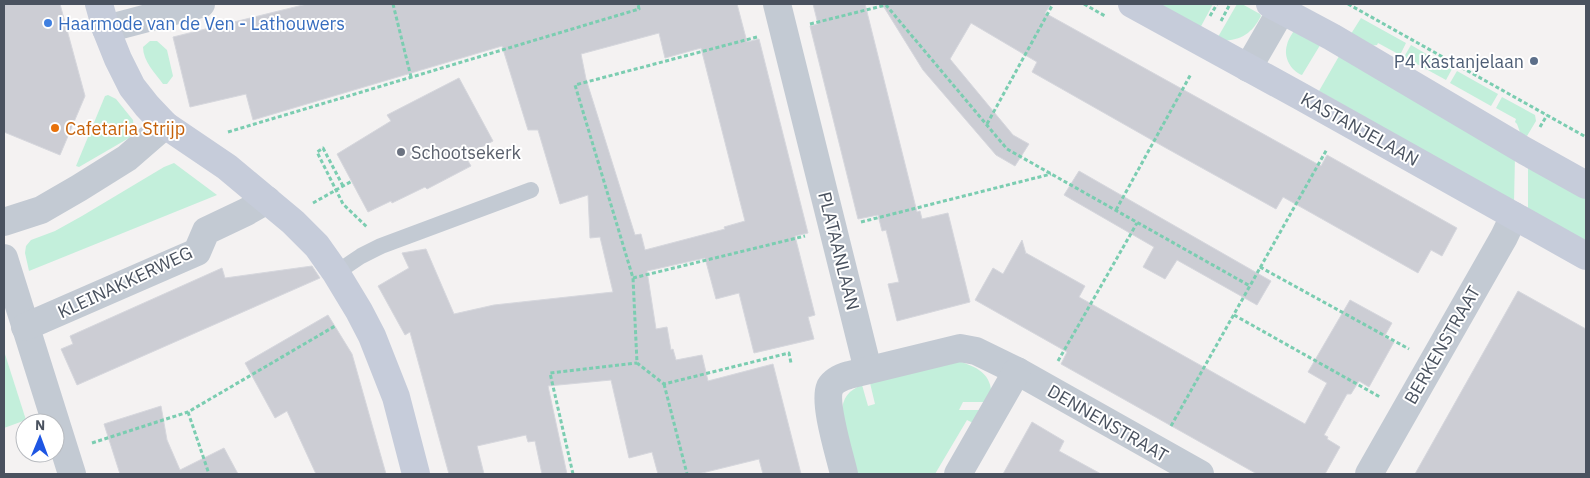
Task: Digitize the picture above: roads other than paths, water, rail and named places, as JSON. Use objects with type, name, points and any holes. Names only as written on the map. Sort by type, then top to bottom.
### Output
[{"type":"main road","name":"KASTANJELAAN","points":[[1132,4],[1586,256]]},
{"type":"main road","points":[[1279,6],[1586,185]]},
{"type":"main road","points":[[103,16],[132,87],[147,106],[166,125],[227,167],[293,222],[317,246],[336,273],[360,311],[372,336],[396,397],[416,474]]},
{"type":"street","points":[[103,16],[201,4]]},
{"type":"street","name":"PLATAANLAAN","points":[[777,4],[868,370]]},
{"type":"street","points":[[1248,68],[1279,6]]},
{"type":"street","points":[[4,222],[40,210],[79,188],[127,158],[166,125]]},
{"type":"street","name":"KLEINAKKERWEG","points":[[26,327],[197,252],[206,231],[267,200]]},
{"type":"street","name":"BERKENSTRAAT","points":[[1369,474],[1504,238],[1514,216]]},
{"type":"street","points":[[4,258],[72,474]]},
{"type":"street","name":"DENNENSTRAAT","points":[[868,370],[960,348],[976,351],[1016,371],[1200,474]]},
{"type":"street","points":[[844,474],[828,404],[829,388],[841,377],[868,370]]},
{"type":"street","points":[[958,474],[1016,371]]},
{"type":"lane","points":[[336,273],[361,256],[381,246],[532,190]]},
{"type":"place","name":"Haarmode van de Ven - Lathouwers","points":[[48,23]]},
{"type":"place","name":"P4 Kastanjelaan","points":[[1534,61]]},
{"type":"place","name":"Cafetaria Strijp","points":[[55,128]]},
{"type":"place","name":"Schootsekerk","points":[[401,152]]}]
